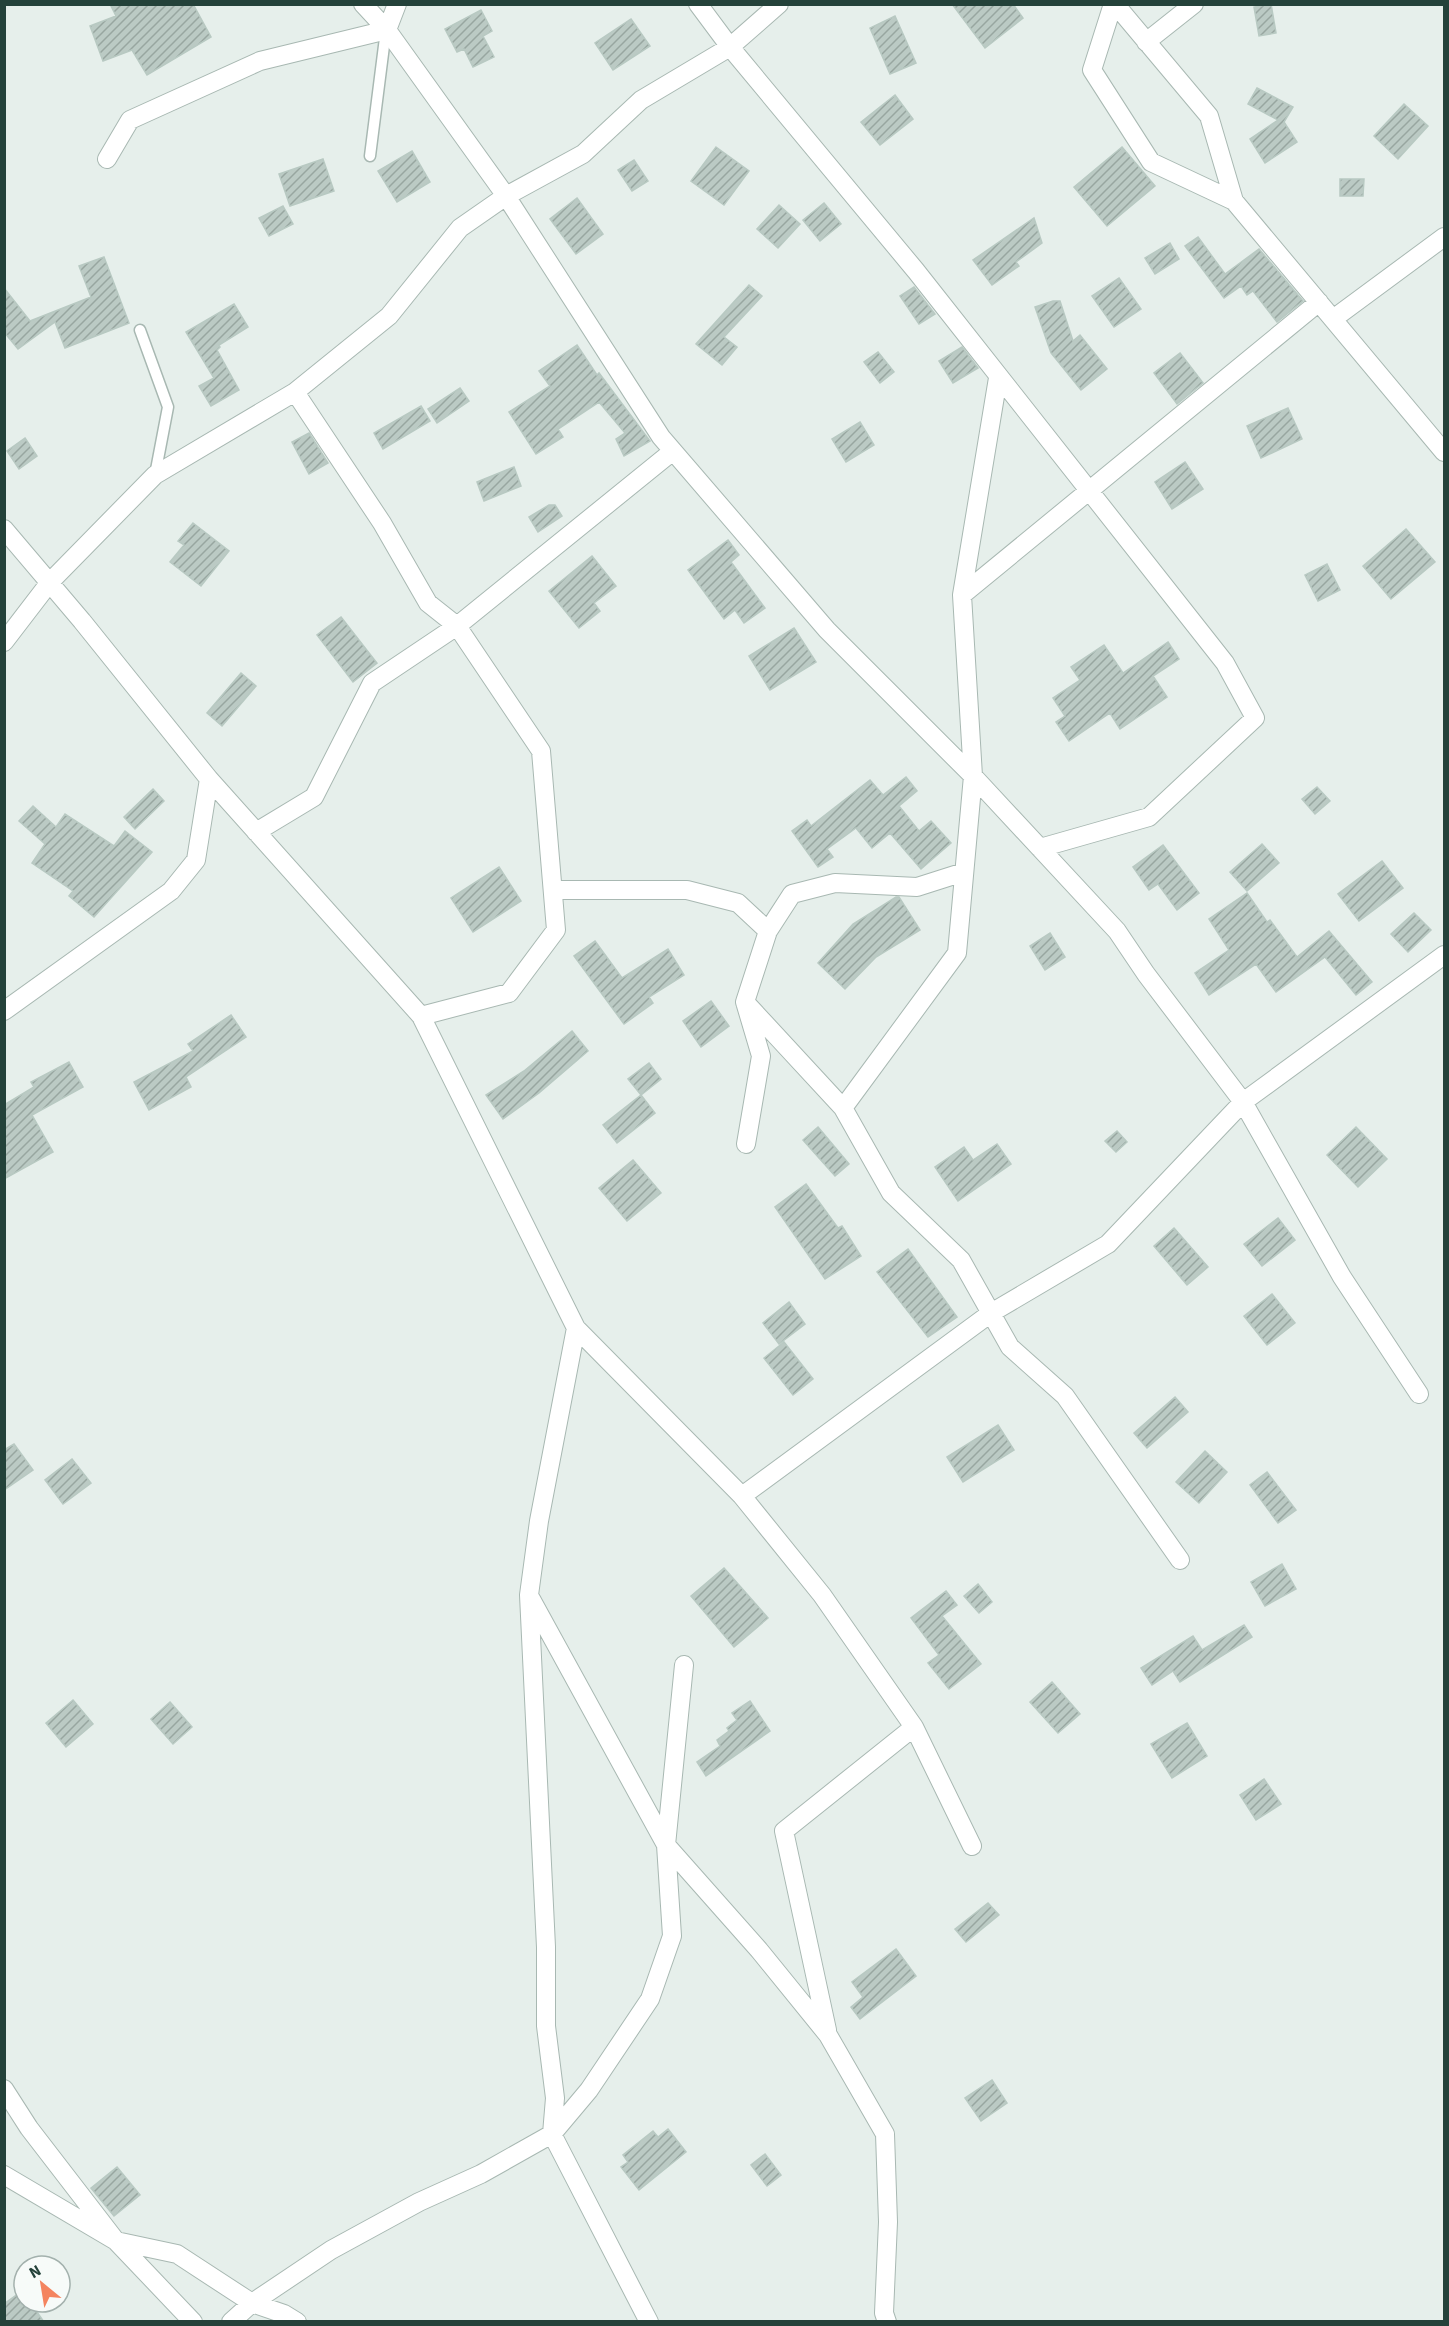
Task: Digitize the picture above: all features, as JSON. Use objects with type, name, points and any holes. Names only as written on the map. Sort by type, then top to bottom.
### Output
[{"type":"street","points":[[363,4],[387,30],[506,196],[661,437],[827,630],[973,776],[1118,931],[1146,974],[1243,1102],[1342,1277],[1419,1394]]},
{"type":"street","points":[[387,30],[397,4]]},
{"type":"street","points":[[698,4],[730,47],[916,271],[998,378],[1226,663],[1255,718],[1149,817],[1040,848]]},
{"type":"street","points":[[4,642],[50,582],[155,475],[295,392],[389,316],[460,228],[506,196],[583,154],[641,100],[730,47],[779,4]]},
{"type":"street","points":[[1114,4],[1209,116],[1234,201],[1444,452]]},
{"type":"street","points":[[1114,4],[1092,70],[1152,162],[1234,201]]},
{"type":"street","points":[[1146,42],[1194,4]]},
{"type":"street","points":[[106,159],[130,120],[260,62],[387,30]]},
{"type":"street","points":[[1333,319],[1444,237]]},
{"type":"street","points":[[963,595],[1319,302]]},
{"type":"street","points":[[843,1108],[957,953],[973,776],[963,595],[998,378]]},
{"type":"street","points":[[295,392],[382,523],[428,603],[457,626],[541,751],[556,930],[509,993],[421,1016]]},
{"type":"street","points":[[256,832],[314,797],[372,683],[457,626],[673,451]]},
{"type":"street","points":[[4,529],[50,582],[209,779],[421,1016],[576,1328],[742,1496],[822,1595],[914,1727],[972,1846]]},
{"type":"street","points":[[4,1011],[171,891],[196,860],[209,779]]},
{"type":"street","points":[[746,1144],[762,1056],[745,1002],[768,931],[792,894],[835,883],[917,887],[964,872]]},
{"type":"street","points":[[553,890],[687,891],[738,903],[768,931]]},
{"type":"street","points":[[742,1496],[991,1313],[1108,1244],[1243,1102],[1444,956]]},
{"type":"street","points":[[745,1002],[843,1108],[891,1193],[961,1260],[1010,1347],[1065,1396],[1180,1560]]},
{"type":"street","points":[[576,1328],[539,1521],[529,1595],[546,1947],[546,2026],[555,2098],[552,2134],[649,2322]]},
{"type":"street","points":[[529,1595],[666,1845],[759,1950],[828,2035],[885,2134],[888,2222],[884,2313],[887,2322]]},
{"type":"street","points":[[231,2322],[252,2303],[331,2250],[419,2202],[481,2174],[552,2134],[589,2090],[650,1999],[672,1935],[666,1845],[684,1665]]},
{"type":"street","points":[[828,2035],[784,1832],[914,1727]]},
{"type":"street","points":[[4,2089],[29,2128],[116,2241],[193,2322]]},
{"type":"street","points":[[4,2175],[116,2241],[177,2254],[252,2303],[284,2314],[297,2322]]},
{"type":"lane","points":[[370,156],[387,30]]},
{"type":"lane","points":[[140,330],[168,407],[155,475]]},
{"type":"building","points":[[110,4],[193,4],[211,37],[147,75],[132,50],[103,61],[90,26],[116,16]]},
{"type":"building","points":[[952,4],[1013,4],[1023,18],[985,48]]},
{"type":"building","points":[[1271,4],[1276,33],[1259,36],[1254,7]]},
{"type":"building","points":[[481,10],[492,31],[483,36],[494,57],[473,67],[464,49],[457,52],[445,29]]},
{"type":"building","points":[[895,16],[916,63],[890,74],[870,28]]},
{"type":"building","points":[[631,19],[650,46],[613,70],[595,43]]},
{"type":"building","points":[[1257,88],[1293,107],[1284,122],[1297,142],[1265,163],[1250,139],[1278,120],[1248,104]]},
{"type":"building","points":[[895,95],[913,119],[880,145],[861,122]]},
{"type":"building","points":[[1404,104],[1428,126],[1398,159],[1374,136]]},
{"type":"building","points":[[716,147],[749,171],[724,205],[691,181]]},
{"type":"building","points":[[1122,147],[1155,186],[1107,226],[1074,187]]},
{"type":"building","points":[[412,151],[430,182],[397,202],[378,171]]},
{"type":"building","points":[[323,159],[334,191],[290,206],[279,174]]},
{"type":"building","points":[[634,160],[648,181],[632,191],[618,170]]},
{"type":"building","points":[[1340,179],[1364,179],[1363,196],[1340,196]]},
{"type":"building","points":[[577,198],[603,234],[576,254],[550,219]]},
{"type":"building","points":[[824,203],[841,224],[820,241],[803,220]]},
{"type":"building","points":[[779,205],[800,224],[778,248],[757,229]]},
{"type":"building","points":[[283,206],[293,224],[269,236],[259,218]]},
{"type":"building","points":[[1034,218],[1042,243],[1016,262],[1019,266],[992,285],[973,260]]},
{"type":"building","points":[[1198,237],[1225,274],[1259,249],[1303,301],[1277,322],[1253,291],[1247,295],[1241,286],[1224,298],[1185,246]]},
{"type":"building","points":[[1170,243],[1179,259],[1155,274],[1145,258]]},
{"type":"building","points":[[104,257],[129,323],[65,348],[55,322],[18,349],[4,332],[4,288],[30,321],[91,297],[79,266]]},
{"type":"building","points":[[1119,278],[1141,309],[1114,327],[1092,296]]},
{"type":"building","points":[[749,285],[762,296],[724,337],[737,347],[722,365],[696,344]]},
{"type":"building","points":[[914,287],[935,314],[919,324],[900,296]]},
{"type":"building","points":[[1060,301],[1073,341],[1080,335],[1107,369],[1081,390],[1051,353],[1035,307]]},
{"type":"building","points":[[234,304],[248,327],[219,345],[217,350],[239,390],[211,406],[199,386],[214,378],[186,332]]},
{"type":"building","points":[[577,345],[597,375],[599,373],[650,441],[624,456],[616,439],[625,433],[599,402],[558,429],[563,437],[536,454],[509,412],[550,386],[539,371]]},
{"type":"building","points":[[962,347],[978,368],[953,383],[939,361]]},
{"type":"building","points":[[878,352],[894,372],[880,383],[864,362]]},
{"type":"building","points":[[1180,353],[1203,383],[1177,404],[1154,373]]},
{"type":"building","points":[[460,388],[469,401],[437,423],[428,409]]},
{"type":"building","points":[[421,406],[430,421],[383,449],[374,433]]},
{"type":"building","points":[[1288,408],[1302,439],[1261,458],[1247,426]]},
{"type":"building","points":[[860,422],[874,445],[846,462],[832,439]]},
{"type":"building","points":[[309,433],[328,463],[309,474],[292,442]]},
{"type":"building","points":[[25,438],[37,456],[19,469],[7,451]]},
{"type":"building","points":[[1185,462],[1203,489],[1172,509],[1155,482]]},
{"type":"building","points":[[514,467],[521,486],[484,501],[477,482]]},
{"type":"building","points":[[549,505],[555,505],[562,516],[538,532],[529,517]]},
{"type":"building","points":[[193,523],[229,551],[201,586],[170,562],[184,545],[178,541]]},
{"type":"building","points":[[1406,529],[1435,562],[1391,599],[1363,566]]},
{"type":"building","points":[[728,540],[739,555],[731,562],[765,608],[744,623],[735,610],[724,619],[688,570]]},
{"type":"building","points":[[592,556],[616,586],[594,603],[600,611],[579,628],[549,591]]},
{"type":"building","points":[[1327,564],[1340,590],[1318,601],[1305,575]]},
{"type":"building","points":[[341,617],[377,663],[353,682],[317,635]]},
{"type":"building","points":[[794,628],[816,662],[770,690],[749,656]]},
{"type":"building","points":[[1168,642],[1179,659],[1153,676],[1167,697],[1120,729],[1110,713],[1069,741],[1056,722],[1065,716],[1053,698],[1080,680],[1071,667],[1104,645],[1123,673]]},
{"type":"building","points":[[241,673],[256,686],[222,726],[207,713]]},
{"type":"building","points":[[906,777],[917,791],[899,806],[919,831],[931,821],[951,843],[921,869],[890,833],[872,848],[856,828],[827,849],[833,857],[818,867],[792,831],[807,820],[811,826],[870,780],[883,795]]},
{"type":"building","points":[[1317,787],[1330,801],[1315,814],[1302,799]]},
{"type":"building","points":[[153,789],[164,801],[135,829],[124,817]]},
{"type":"building","points":[[33,806],[56,827],[65,814],[114,846],[125,831],[152,852],[94,917],[69,896],[73,891],[32,863],[45,844],[19,821]]},
{"type":"building","points":[[1262,844],[1279,863],[1247,891],[1230,872]]},
{"type":"building","points":[[1163,845],[1199,893],[1177,910],[1158,884],[1149,890],[1133,867]]},
{"type":"building","points":[[1382,861],[1403,888],[1359,921],[1338,894]]},
{"type":"building","points":[[499,867],[521,901],[473,932],[451,898]]},
{"type":"building","points":[[1247,893],[1267,922],[1270,920],[1297,957],[1329,931],[1372,982],[1356,995],[1325,957],[1276,992],[1256,964],[1209,995],[1195,973],[1229,950],[1209,919]]},
{"type":"building","points":[[899,897],[920,930],[876,957],[845,989],[818,963],[853,924]]},
{"type":"building","points":[[1414,913],[1431,930],[1408,952],[1391,934]]},
{"type":"building","points":[[1050,933],[1065,957],[1045,970],[1030,946]]},
{"type":"building","points":[[595,941],[622,978],[668,949],[684,975],[649,997],[653,1003],[624,1024],[574,956]]},
{"type":"building","points":[[711,1001],[729,1026],[701,1047],[683,1021]]},
{"type":"building","points":[[231,1015],[246,1037],[186,1077],[191,1087],[149,1110],[134,1082],[193,1051],[188,1044]]},
{"type":"building","points":[[572,1031],[588,1051],[539,1093],[503,1119],[486,1095],[524,1071]]},
{"type":"building","points":[[69,1062],[83,1087],[32,1115],[53,1152],[4,1179],[4,1105],[34,1087],[31,1082]]},
{"type":"building","points":[[649,1063],[661,1079],[641,1095],[628,1079]]},
{"type":"building","points":[[641,1095],[655,1113],[617,1143],[603,1125]]},
{"type":"building","points":[[818,1127],[849,1164],[835,1176],[803,1140]]},
{"type":"building","points":[[1356,1127],[1387,1159],[1358,1187],[1327,1155]]},
{"type":"building","points":[[1117,1131],[1127,1142],[1116,1152],[1105,1141]]},
{"type":"building","points":[[997,1144],[1011,1164],[958,1201],[935,1167],[964,1147],[973,1160]]},
{"type":"building","points":[[633,1160],[661,1193],[627,1221],[599,1188]]},
{"type":"building","points":[[806,1184],[838,1228],[842,1226],[861,1256],[825,1279],[775,1207]]},
{"type":"building","points":[[1278,1218],[1295,1240],[1262,1266],[1244,1244]]},
{"type":"building","points":[[1174,1228],[1208,1267],[1187,1285],[1154,1246]]},
{"type":"building","points":[[908,1249],[957,1317],[928,1337],[877,1272]]},
{"type":"building","points":[[1272,1294],[1295,1323],[1267,1345],[1244,1316]]},
{"type":"building","points":[[789,1302],[805,1324],[779,1344],[763,1323]]},
{"type":"building","points":[[784,1342],[813,1379],[793,1395],[764,1358]]},
{"type":"building","points":[[1175,1397],[1188,1412],[1147,1448],[1134,1433]]},
{"type":"building","points":[[998,1425],[1014,1450],[963,1482],[947,1457]]},
{"type":"building","points":[[14,1444],[33,1470],[4,1490],[4,1450]]},
{"type":"building","points":[[1205,1451],[1227,1472],[1199,1503],[1176,1482]]},
{"type":"building","points":[[72,1459],[91,1483],[63,1504],[45,1480]]},
{"type":"building","points":[[1267,1472],[1296,1510],[1278,1523],[1250,1485]]},
{"type":"building","points":[[1282,1564],[1296,1589],[1265,1606],[1251,1582]]},
{"type":"building","points":[[724,1568],[768,1618],[734,1647],[691,1596]]},
{"type":"building","points":[[978,1584],[992,1602],[979,1613],[964,1596]]},
{"type":"building","points":[[946,1591],[957,1605],[942,1616],[981,1664],[949,1689],[928,1663],[939,1655],[911,1618]]},
{"type":"building","points":[[1244,1625],[1252,1637],[1180,1682],[1173,1671],[1152,1685],[1141,1668],[1193,1636],[1202,1650]]},
{"type":"building","points":[[1052,1682],[1080,1714],[1058,1733],[1030,1702]]},
{"type":"building","points":[[73,1700],[93,1724],[66,1747],[46,1723]]},
{"type":"building","points":[[750,1701],[770,1731],[706,1776],[697,1762],[720,1746],[717,1740],[729,1731],[727,1728],[737,1720],[732,1713]]},
{"type":"building","points":[[170,1702],[192,1727],[173,1744],[151,1719]]},
{"type":"building","points":[[1187,1723],[1207,1756],[1172,1778],[1151,1744]]},
{"type":"building","points":[[1264,1779],[1281,1804],[1256,1820],[1240,1795]]},
{"type":"building","points":[[988,1903],[999,1915],[966,1942],[955,1929]]},
{"type":"building","points":[[896,1949],[916,1976],[860,2019],[851,2007],[863,1997],[852,1982]]},
{"type":"building","points":[[992,2080],[1007,2103],[981,2121],[965,2098]]},
{"type":"building","points":[[668,2129],[686,2152],[639,2190],[621,2167],[628,2162],[623,2155],[653,2131],[658,2137]]},
{"type":"building","points":[[765,2154],[781,2175],[767,2186],[751,2165]]},
{"type":"building","points":[[117,2167],[140,2195],[114,2216],[91,2188]]},
{"type":"building","points":[[12,2298],[12,2314],[38,2314],[44,2322],[4,2322],[4,2304]]}]
